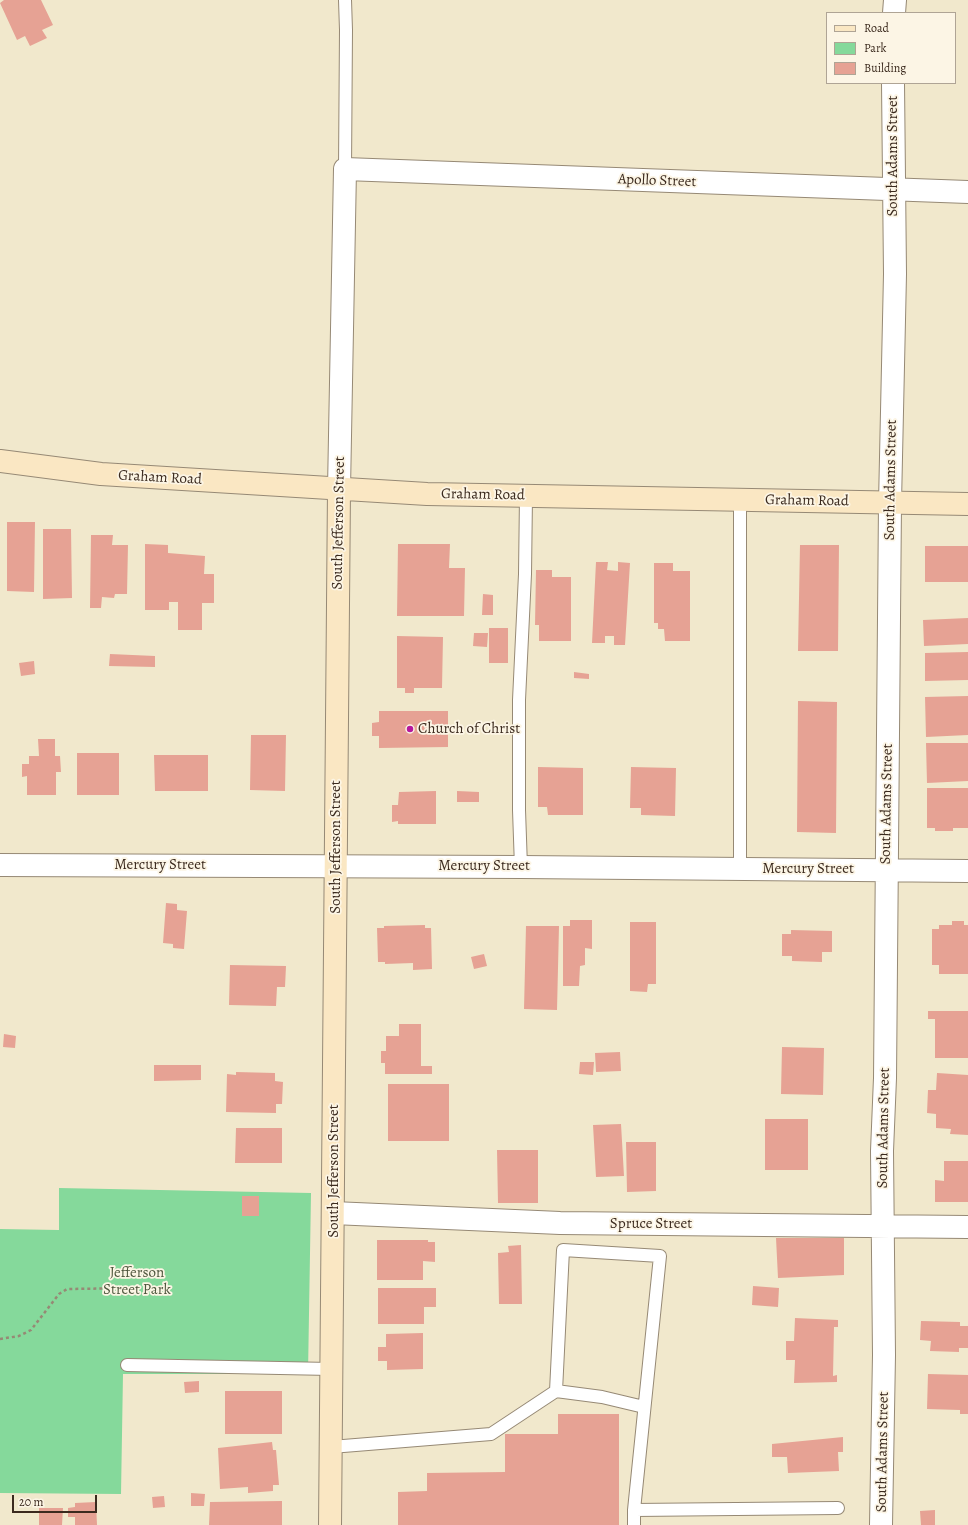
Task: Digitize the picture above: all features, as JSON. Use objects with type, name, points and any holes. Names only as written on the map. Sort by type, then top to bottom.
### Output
[{"type":"street","points":[[894,12],[895,0]]},
{"type":"street","name":"South Adams Street","points":[[881,1525],[884,1355],[882,1151],[885,1078],[890,503],[895,274],[893,84]]},
{"type":"street","name":"Apollo Street","points":[[345,169],[968,192]]},
{"type":"street","name":"South Jefferson Street","points":[[330,1525],[339,489],[345,169]]},
{"type":"street","name":"Graham Road","points":[[0,461],[101,474],[427,494],[968,504]]},
{"type":"street","name":"Mercury Street","points":[[0,865],[521,867],[968,871]]},
{"type":"street","name":"Spruce Street","points":[[333,1213],[560,1223],[968,1227]]},
{"type":"lane","points":[[345,0],[345,169]]},
{"type":"lane","points":[[521,867],[519,810],[519,700],[525,574],[526,496]]},
{"type":"lane","points":[[740,500],[740,869]]},
{"type":"lane","points":[[556,1391],[563,1250],[660,1256],[634,1510],[634,1525]]},
{"type":"lane","points":[[127,1365],[331,1369]]},
{"type":"lane","points":[[330,1447],[491,1434],[556,1391],[602,1397],[644,1407]]},
{"type":"lane","points":[[634,1510],[838,1508]]},
{"type":"path","points":[[0,1339],[19,1336],[31,1330],[59,1294],[67,1288],[138,1288]]},
{"type":"green space","name":"Jefferson Street Park","points":[[59,1188],[311,1193],[308,1374],[123,1374],[121,1494],[0,1493],[0,1229],[59,1230]]},
{"type":"building","points":[[4,0],[41,0],[53,25],[42,30],[47,38],[30,46],[25,36],[17,40],[0,3]]},
{"type":"building","points":[[7,522],[35,522],[34,592],[7,591]]},
{"type":"building","points":[[43,529],[71,529],[72,598],[43,599]]},
{"type":"building","points":[[91,535],[113,535],[112,545],[128,545],[127,594],[115,594],[114,598],[102,597],[101,608],[90,608]]},
{"type":"building","points":[[145,544],[168,545],[168,553],[205,556],[204,574],[214,574],[214,603],[202,603],[202,630],[178,630],[178,602],[169,602],[169,610],[145,610]]},
{"type":"building","points":[[398,544],[450,544],[449,568],[465,568],[464,616],[397,616]]},
{"type":"building","points":[[800,545],[839,545],[838,651],[798,651]]},
{"type":"building","points":[[925,546],[968,546],[968,582],[925,582]]},
{"type":"building","points":[[596,562],[608,562],[607,570],[618,571],[618,562],[630,563],[625,645],[614,645],[614,636],[605,636],[605,643],[592,643]]},
{"type":"building","points":[[654,563],[673,563],[673,571],[690,571],[690,641],[665,641],[664,629],[658,629],[658,623],[654,623]]},
{"type":"building","points":[[536,570],[552,570],[552,577],[571,577],[571,641],[539,641],[539,625],[535,625]]},
{"type":"building","points":[[483,594],[493,595],[493,615],[482,615]]},
{"type":"building","points":[[968,618],[968,644],[924,646],[923,620]]},
{"type":"building","points":[[489,628],[508,628],[508,663],[489,663]]},
{"type":"building","points":[[474,633],[488,633],[487,647],[473,646]]},
{"type":"building","points":[[397,636],[443,637],[442,688],[414,688],[414,693],[405,693],[405,688],[397,688]]},
{"type":"building","points":[[968,652],[968,680],[925,681],[925,653]]},
{"type":"building","points":[[110,654],[155,656],[155,667],[109,666]]},
{"type":"building","points":[[34,661],[35,674],[21,676],[19,663]]},
{"type":"building","points":[[574,672],[589,674],[589,679],[574,678]]},
{"type":"building","points":[[968,696],[968,735],[926,737],[925,697]]},
{"type":"building","points":[[798,701],[837,702],[836,833],[797,832]]},
{"type":"building","name":"Church of Christ","points":[[379,711],[448,711],[448,747],[379,748],[379,736],[372,736],[372,723],[379,722]]},
{"type":"building","points":[[251,735],[286,735],[285,791],[250,790]]},
{"type":"building","points":[[38,739],[55,739],[55,756],[60,756],[61,772],[56,772],[56,795],[27,795],[27,776],[22,777],[22,764],[29,764],[29,756],[39,756]]},
{"type":"building","points":[[926,743],[968,743],[968,781],[927,783]]},
{"type":"building","points":[[77,753],[119,753],[119,795],[77,795]]},
{"type":"building","points":[[154,755],[208,755],[208,791],[155,791]]},
{"type":"building","points":[[538,767],[583,768],[583,815],[548,815],[547,807],[538,807]]},
{"type":"building","points":[[631,767],[676,768],[675,816],[641,815],[641,808],[630,808]]},
{"type":"building","points":[[927,788],[968,788],[968,828],[953,828],[953,831],[935,831],[935,828],[927,828]]},
{"type":"building","points":[[436,791],[436,824],[398,824],[398,821],[392,822],[392,805],[398,805],[399,792]]},
{"type":"building","points":[[457,791],[479,792],[479,802],[457,802]]},
{"type":"building","points":[[166,903],[177,904],[177,910],[187,911],[184,949],[173,948],[173,944],[163,943]]},
{"type":"building","points":[[570,920],[592,920],[592,949],[585,948],[585,965],[580,966],[579,986],[563,986],[563,926],[570,926]]},
{"type":"building","points":[[952,921],[964,921],[964,925],[968,925],[968,974],[939,974],[939,965],[932,965],[932,929],[939,929],[939,925],[952,925]]},
{"type":"building","points":[[630,922],[656,922],[656,984],[648,984],[647,992],[630,991]]},
{"type":"building","points":[[425,925],[425,928],[431,928],[432,969],[413,970],[413,963],[385,964],[385,962],[378,962],[377,928],[384,928],[384,926]]},
{"type":"building","points":[[526,926],[559,926],[557,1010],[524,1009]]},
{"type":"building","points":[[791,930],[832,931],[832,952],[822,952],[822,962],[792,961],[792,956],[782,956],[782,934],[791,934]]},
{"type":"building","points":[[484,954],[487,966],[474,969],[471,957]]},
{"type":"building","points":[[230,965],[286,966],[285,987],[277,987],[276,1006],[229,1005]]},
{"type":"building","points":[[928,1011],[968,1011],[968,1058],[935,1058],[935,1019],[928,1019]]},
{"type":"building","points":[[399,1024],[421,1024],[421,1066],[432,1066],[432,1074],[385,1074],[385,1063],[381,1063],[381,1051],[386,1051],[386,1036],[399,1036]]},
{"type":"building","points":[[4,1034],[16,1036],[15,1048],[3,1047]]},
{"type":"building","points":[[782,1047],[824,1048],[823,1095],[781,1094]]},
{"type":"building","points":[[620,1052],[621,1071],[596,1072],[595,1053]]},
{"type":"building","points":[[580,1062],[594,1062],[593,1075],[579,1074]]},
{"type":"building","points":[[154,1065],[201,1065],[201,1080],[154,1081]]},
{"type":"building","points":[[236,1072],[275,1073],[275,1081],[283,1082],[282,1104],[276,1104],[276,1113],[226,1112],[227,1074],[236,1075]]},
{"type":"building","points":[[937,1073],[968,1075],[968,1135],[950,1134],[951,1129],[936,1128],[936,1114],[927,1113],[928,1090],[936,1090]]},
{"type":"building","points":[[388,1084],[449,1084],[449,1141],[388,1141]]},
{"type":"building","points":[[765,1119],[808,1119],[808,1170],[765,1170]]},
{"type":"building","points":[[621,1124],[624,1176],[596,1177],[593,1125]]},
{"type":"building","points":[[236,1128],[282,1128],[282,1163],[235,1163]]},
{"type":"building","points":[[626,1142],[656,1142],[656,1191],[627,1192]]},
{"type":"building","points":[[497,1150],[538,1150],[538,1203],[498,1203]]},
{"type":"building","points":[[944,1161],[968,1161],[968,1202],[935,1202],[935,1180],[944,1181]]},
{"type":"building","points":[[242,1196],[259,1196],[259,1216],[242,1216]]},
{"type":"building","points":[[776,1238],[844,1238],[844,1275],[778,1278]]},
{"type":"building","points":[[377,1240],[428,1240],[428,1242],[435,1242],[435,1262],[423,1261],[423,1280],[377,1280]]},
{"type":"building","points":[[521,1245],[522,1304],[499,1304],[498,1253],[509,1252],[508,1246]]},
{"type":"building","points":[[753,1286],[779,1288],[778,1307],[752,1305]]},
{"type":"building","points":[[378,1288],[436,1288],[436,1307],[424,1307],[424,1324],[378,1324]]},
{"type":"building","points":[[795,1318],[838,1320],[838,1327],[834,1327],[833,1376],[837,1375],[837,1382],[794,1383],[795,1360],[786,1360],[786,1341],[794,1341]]},
{"type":"building","points":[[921,1321],[960,1322],[960,1326],[968,1326],[968,1348],[959,1348],[959,1352],[930,1351],[931,1341],[920,1340]]},
{"type":"building","points":[[423,1333],[423,1369],[387,1370],[387,1361],[378,1361],[378,1347],[386,1347],[386,1334]]},
{"type":"building","points":[[928,1374],[968,1375],[968,1414],[960,1414],[960,1410],[927,1409]]},
{"type":"building","points":[[199,1381],[199,1392],[185,1393],[184,1382]]},
{"type":"building","points":[[225,1391],[282,1391],[282,1434],[225,1434]]},
{"type":"building","points":[[558,1414],[619,1414],[619,1525],[398,1525],[398,1492],[427,1491],[427,1473],[505,1472],[505,1434],[558,1434]]},
{"type":"building","points":[[843,1437],[843,1452],[838,1452],[839,1471],[788,1473],[787,1457],[772,1457],[772,1444]]},
{"type":"building","points":[[272,1442],[273,1450],[276,1450],[279,1485],[273,1485],[273,1491],[248,1493],[248,1487],[220,1489],[218,1448]]},
{"type":"building","points":[[191,1493],[205,1494],[204,1506],[191,1506]]},
{"type":"building","points":[[164,1496],[165,1507],[153,1508],[152,1497]]},
{"type":"building","points":[[282,1501],[282,1525],[209,1525],[210,1502]]},
{"type":"building","points":[[96,1502],[97,1525],[75,1525],[75,1517],[68,1517],[68,1508],[75,1507],[75,1503]]},
{"type":"building","points":[[39,1508],[63,1508],[62,1525],[39,1525]]},
{"type":"building","points":[[935,1510],[935,1525],[921,1525],[920,1511]]},
{"type":"place","name":"Church of Christ","points":[[410,729]]}]
